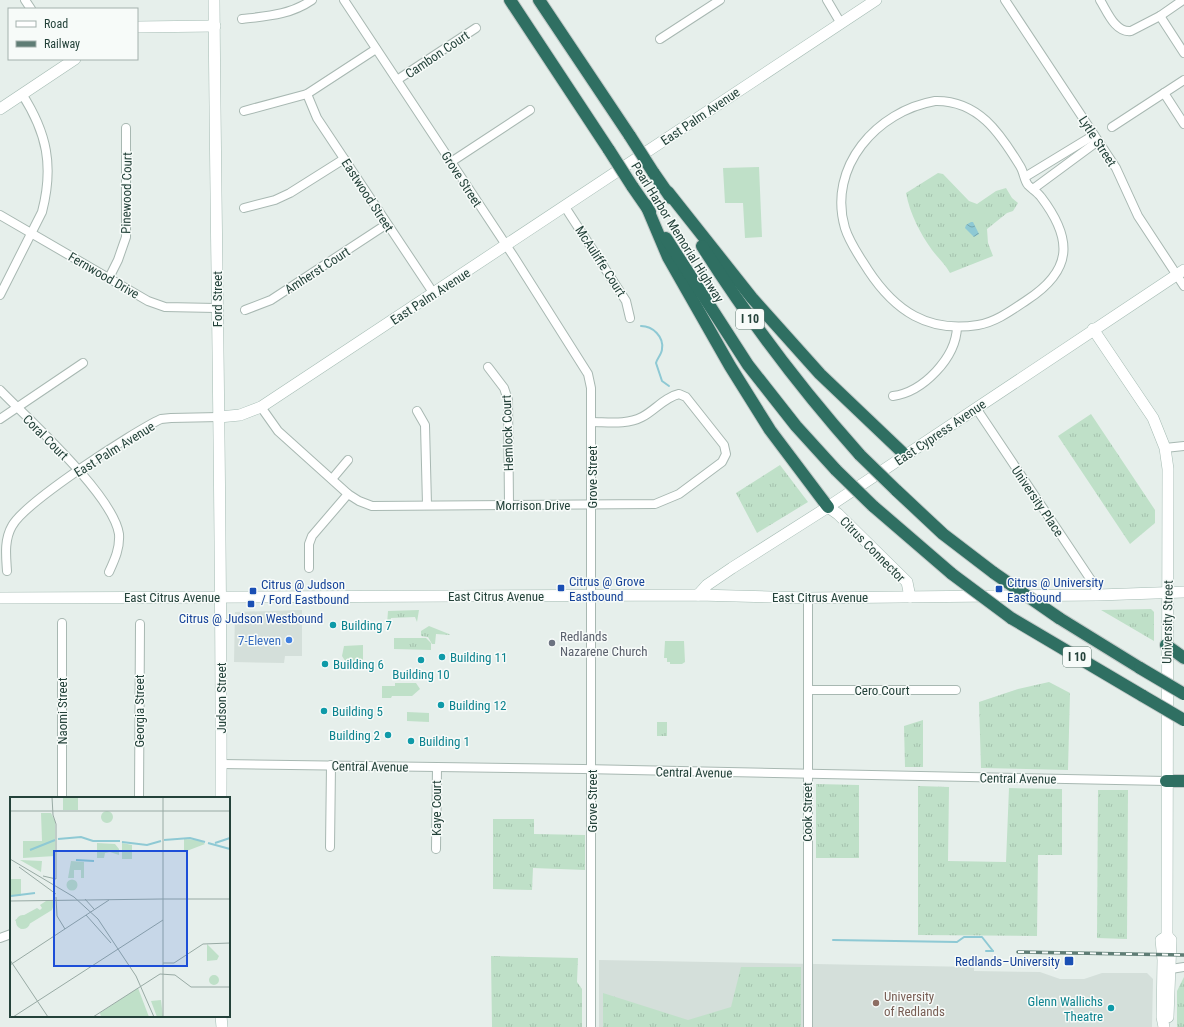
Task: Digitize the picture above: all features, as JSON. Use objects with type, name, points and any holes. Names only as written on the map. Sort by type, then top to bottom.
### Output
[{"type":"highway","name":"Pearl Harbor Memorial Highway","points":[[510,0],[646,205],[712,311],[748,365],[796,426],[836,470],[872,506],[952,574],[1012,618],[1184,720]]},
{"type":"highway","name":"Pearl Harbor Memorial Highway","points":[[539,0],[653,172],[668,192],[736,299],[775,353],[825,416],[860,455],[943,534],[994,573],[1059,618],[1184,694]]},
{"type":"highway","points":[[668,192],[752,298],[820,374],[904,455]]},
{"type":"highway","points":[[646,205],[668,257],[730,366],[770,430],[828,507]]},
{"type":"highway","points":[[1166,645],[1184,658]]},
{"type":"highway","points":[[1166,781],[1184,781]]},
{"type":"main road","name":"Ford Street","points":[[214,0],[218,217],[216,308],[221,597]]},
{"type":"main road","name":"East Palm Avenue","points":[[219,417],[240,415],[261,407],[565,207],[840,22],[876,0]]},
{"type":"main road","points":[[138,27],[214,26]]},
{"type":"main road","points":[[0,109],[69,61]]},
{"type":"main road","name":"East Cypress Avenue","points":[[698,595],[709,583],[828,507],[1180,272]]},
{"type":"main road","name":"University Street","points":[[1094,329],[1153,418],[1164,448],[1168,479],[1166,645],[1166,936],[1162,940],[1162,1017],[1164,1027]]},
{"type":"main road","name":"Citrus Connector","points":[[828,507],[838,514],[906,582],[910,596]]},
{"type":"main road","name":"East Citrus Avenue","points":[[0,598],[698,595],[808,598],[1098,595],[1184,592]]},
{"type":"main road","name":"Judson Street","points":[[221,597],[221,797]]},
{"type":"main road","name":"University Street","points":[[1164,1027],[1169,1007],[1171,969],[1171,940],[1166,936]]},
{"type":"street","points":[[242,19],[277,16],[295,10],[312,0]]},
{"type":"street","name":"Grove Street","points":[[344,0],[584,364],[588,374],[591,388],[592,422],[591,1027]]},
{"type":"street","points":[[660,39],[720,0]]},
{"type":"street","points":[[827,0],[840,22]]},
{"type":"street","name":"Lytle Street","points":[[1005,0],[1116,168],[1138,216],[1180,272],[1184,286]]},
{"type":"street","points":[[1100,0],[1117,26],[1126,32],[1131,31],[1160,16],[1183,0]]},
{"type":"street","points":[[1160,16],[1184,53]]},
{"type":"street","name":"Cambon Court","points":[[398,80],[476,28]]},
{"type":"street","points":[[244,111],[307,94],[376,49]]},
{"type":"street","points":[[1112,127],[1184,80]]},
{"type":"street","points":[[1164,93],[1184,124]]},
{"type":"street","points":[[0,295],[42,212],[46,198],[47,159],[40,127],[22,94]]},
{"type":"street","name":"Eastwood Street","points":[[307,94],[317,118],[386,224],[434,294]]},
{"type":"street","points":[[940,101],[956,103],[970,108],[982,115],[996,129],[1022,168],[1025,177],[1028,184],[1039,195],[1055,218],[1062,237],[1062,256],[1058,272],[1042,291],[1000,317],[980,324],[957,327],[929,322],[909,314],[890,300],[876,283],[852,244],[843,216],[844,183],[851,162],[861,143],[892,116],[920,104],[940,101]]},
{"type":"street","points":[[451,162],[530,110]]},
{"type":"street","name":"Pinewood Court","points":[[109,278],[118,260],[126,237],[126,128]]},
{"type":"street","points":[[1025,177],[1096,138]]},
{"type":"street","points":[[1033,189],[1096,138]]},
{"type":"street","points":[[244,208],[275,200],[290,193],[344,159]]},
{"type":"street","name":"McAuliffe Court","points":[[565,207],[626,301],[630,318]]},
{"type":"street","name":"Fernwood Drive","points":[[0,215],[148,301],[165,307],[216,308]]},
{"type":"street","name":"Amherst Court","points":[[246,310],[271,300],[386,224]]},
{"type":"street","points":[[893,396],[905,394],[924,383],[936,371],[950,352],[957,333],[957,327]]},
{"type":"street","points":[[0,419],[83,363]]},
{"type":"street","name":"Hemlock Court","points":[[488,367],[504,388],[508,400],[509,505]]},
{"type":"street","name":"Coral Court","points":[[0,390],[79,470],[108,509],[118,532],[118,549],[109,572]]},
{"type":"street","name":"Morrison Drive","points":[[261,407],[278,431],[348,494],[359,501],[372,506],[655,504],[679,494],[722,462],[726,454],[724,445],[686,397],[679,394],[671,397],[642,417],[633,421],[592,422]]},
{"type":"street","name":"University Place","points":[[976,408],[1093,583],[1098,595]]},
{"type":"street","points":[[417,411],[425,425],[427,505]]},
{"type":"street","name":"East Palm Avenue","points":[[7,571],[6,546],[12,525],[20,514],[79,470],[161,420],[171,418],[219,417]]},
{"type":"street","points":[[1164,448],[1184,446]]},
{"type":"street","points":[[332,479],[348,460]]},
{"type":"street","points":[[309,568],[308,552],[312,536],[348,494]]},
{"type":"street","name":"Cook Street","points":[[808,598],[808,1027]]},
{"type":"street","name":"Naomi Street","points":[[62,623],[62,797]]},
{"type":"street","name":"Georgia Street","points":[[139,797],[140,624]]},
{"type":"street","name":"Cero Court","points":[[809,690],[956,690]]},
{"type":"street","name":"Central Avenue","points":[[221,764],[1166,781]]},
{"type":"street","points":[[330,848],[331,765]]},
{"type":"street","name":"Kaye Court","points":[[436,767],[436,849]]},
{"type":"street","points":[[0,938],[10,934]]},
{"type":"street","points":[[1171,969],[1184,967]]},
{"type":"shaded area","points":[[302,610],[302,656],[285,656],[284,663],[234,662],[235,612]]},
{"type":"shaded area","name":"University of Redlands","points":[[599,960],[974,967],[974,971],[1040,972],[1060,979],[1084,979],[1102,973],[1147,973],[1153,979],[1152,1027],[599,1027]]},
{"type":"green space","points":[[759,167],[762,237],[745,238],[743,203],[725,203],[723,168]]},
{"type":"green space","points":[[938,173],[943,174],[969,201],[977,204],[996,191],[1006,188],[1012,198],[1018,203],[1013,211],[1007,213],[987,229],[988,243],[993,256],[950,273],[923,237],[913,216],[906,193]]},
{"type":"green space","points":[[980,207],[990,221],[983,226],[984,236],[975,242],[970,241],[960,224],[961,217],[968,211],[970,214]]},
{"type":"green space","points":[[1091,414],[1155,510],[1155,523],[1130,544],[1058,436]]},
{"type":"green space","points":[[780,465],[808,502],[757,533],[736,493]]},
{"type":"green space","points":[[1151,609],[1154,612],[1154,641],[1101,610]]},
{"type":"green space","points":[[419,610],[417,622],[415,617],[391,618],[390,624],[387,624],[388,611]]},
{"type":"green space","points":[[429,626],[450,635],[436,634],[435,644],[432,644],[428,637],[421,636],[421,631]]},
{"type":"green space","points":[[394,638],[426,638],[431,643],[431,650],[394,649]]},
{"type":"green space","points":[[665,641],[684,641],[685,662],[682,664],[670,664],[670,662],[667,662],[667,658],[664,658]]},
{"type":"green space","points":[[363,645],[363,659],[359,663],[349,667],[342,656],[344,646]]},
{"type":"green space","points":[[1049,682],[1070,693],[1068,770],[981,768],[979,702],[1018,689]]},
{"type":"green space","points":[[395,683],[416,683],[420,689],[412,696],[392,696],[391,698],[382,698],[382,686],[395,686]]},
{"type":"green space","points":[[407,712],[429,713],[429,722],[407,721]]},
{"type":"green space","points":[[923,720],[923,767],[905,767],[904,726]]},
{"type":"green space","points":[[657,722],[667,722],[667,736],[657,736]]},
{"type":"green space","points":[[816,784],[859,785],[859,858],[816,858]]},
{"type":"green space","points":[[918,786],[949,787],[948,861],[1006,862],[1009,788],[1062,789],[1062,855],[1038,855],[1037,936],[918,935]]},
{"type":"green space","points":[[1098,790],[1128,790],[1127,939],[1097,938]]},
{"type":"green space","points":[[493,819],[534,819],[534,834],[585,835],[585,870],[533,868],[532,890],[493,889]]},
{"type":"green space","points":[[491,956],[578,958],[577,982],[582,989],[582,1027],[492,1027]]},
{"type":"green space","points":[[741,967],[801,967],[801,1027],[603,1027],[603,993],[688,1020],[731,1007]]},
{"type":"green space","points":[[1184,977],[1184,1027],[1177,1027],[1177,991]]},
{"type":"water","points":[[973,222],[979,234],[974,237],[965,228],[966,225]]},
{"type":"waterway","points":[[641,326],[645,326],[653,330],[657,333],[661,340],[662,351],[656,363],[662,381],[669,386]]},
{"type":"waterway","points":[[833,940],[957,942],[964,937],[982,937],[993,951]]},
{"type":"waterway","points":[[986,951],[993,951]]},
{"type":"railway","points":[[1018,952],[1184,955]]},
{"type":"place","name":"Citrus @ Grove Eastbound","points":[[561,588]]},
{"type":"place","name":"Citrus @ University Eastbound","points":[[999,589]]},
{"type":"place","name":"Citrus @ Judson / Ford Eastbound","points":[[253,591]]},
{"type":"place","name":"Citrus @ Judson Westbound","points":[[251,604]]},
{"type":"place","name":"Building 7","points":[[333,625]]},
{"type":"place","name":"7-Eleven","points":[[289,640]]},
{"type":"place","name":"Redlands Nazarene Church","points":[[552,643]]},
{"type":"place","name":"Building 11","points":[[442,657]]},
{"type":"place","name":"Building 10","points":[[421,660]]},
{"type":"place","name":"Building 6","points":[[325,664]]},
{"type":"place","name":"Building 12","points":[[441,705]]},
{"type":"place","name":"Building 5","points":[[324,711]]},
{"type":"place","name":"Building 2","points":[[388,735]]},
{"type":"place","name":"Building 1","points":[[411,741]]},
{"type":"place","name":"Redlands–University","points":[[1069,961]]},
{"type":"place","name":"University of Redlands","points":[[876,1003]]},
{"type":"place","name":"Glenn Wallichs Theatre","points":[[1111,1008]]}]
